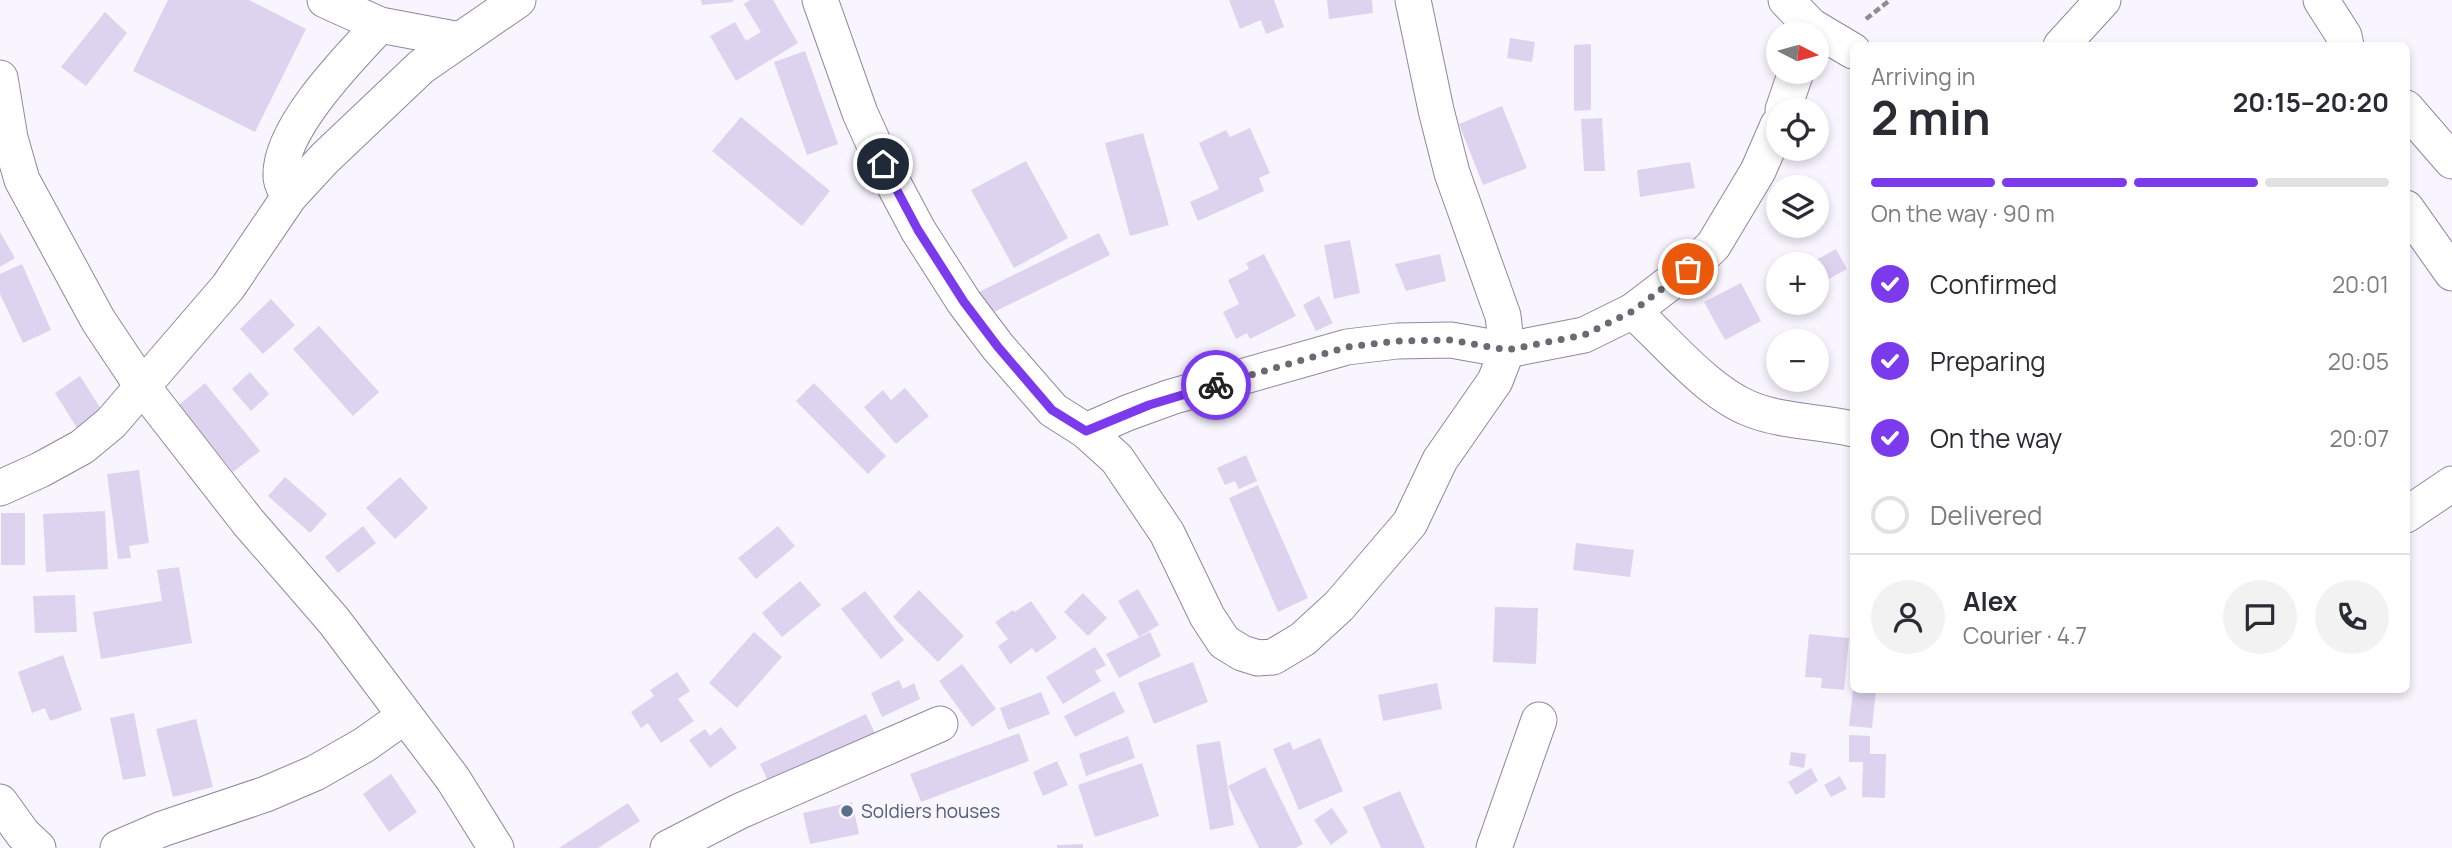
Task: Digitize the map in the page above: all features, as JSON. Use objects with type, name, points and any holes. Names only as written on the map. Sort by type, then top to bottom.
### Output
[{"type":"street","points":[[325,0],[380,25],[460,40]]},
{"type":"street","points":[[0,488],[82,447],[111,423],[228,286],[289,197],[325,158],[421,67],[518,0]]},
{"type":"street","points":[[820,0],[860,113],[918,230],[964,302],[1052,410],[1086,431],[1117,459],[1167,533],[1208,616],[1224,642],[1242,653],[1258,658],[1273,657],[1303,639],[1339,606],[1410,523],[1440,460],[1495,382],[1507,350],[1503,316],[1449,161],[1413,0]]},
{"type":"street","points":[[1786,0],[1803,21]]},
{"type":"street","points":[[2065,42],[2103,0]]},
{"type":"street","points":[[2321,0],[2348,42]]},
{"type":"street","points":[[289,197],[281,179],[283,159],[292,137],[342,65],[380,25]]},
{"type":"street","points":[[1829,39],[1850,50]]},
{"type":"street","points":[[0,79],[10,138],[22,180],[98,320],[142,386],[248,522],[334,621],[453,779],[496,848]]},
{"type":"street","points":[[2410,112],[2452,161]]},
{"type":"street","points":[[1086,431],[1171,397],[1347,347],[1396,341],[1451,340],[1507,350],[1584,335],[1633,311],[1713,246],[1758,171],[1766,153]]},
{"type":"street","points":[[2410,214],[2452,274]]},
{"type":"street","points":[[1633,311],[1714,388],[1748,408],[1850,428]]},
{"type":"street","points":[[2410,512],[2452,484]]},
{"type":"street","points":[[118,848],[162,829],[266,794],[315,773],[364,745],[405,716]]},
{"type":"street","points":[[1494,848],[1539,720]]},
{"type":"street","points":[[668,848],[740,811],[940,724]]},
{"type":"street","points":[[0,802],[23,834],[38,848]]},
{"type":"building","points":[[168,0],[249,0],[306,29],[255,132],[133,71]]},
{"type":"building","points":[[701,0],[733,0],[733,2],[702,5]]},
{"type":"building","points":[[750,0],[773,0],[798,43],[736,81],[710,36],[735,22],[746,41],[761,32],[744,4]]},
{"type":"building","points":[[1229,0],[1274,0],[1284,27],[1266,34],[1261,20],[1240,29]]},
{"type":"building","points":[[1327,0],[1372,0],[1373,13],[1329,19]]},
{"type":"building","points":[[105,12],[127,33],[86,86],[61,67]]},
{"type":"building","points":[[1510,38],[1535,42],[1532,62],[1507,58]]},
{"type":"building","points":[[1591,44],[1591,110],[1574,111],[1574,45]]},
{"type":"building","points":[[805,51],[838,144],[807,155],[774,62]]},
{"type":"building","points":[[1502,106],[1527,168],[1483,185],[1459,124]]},
{"type":"building","points":[[741,117],[830,191],[802,226],[712,151]]},
{"type":"building","points":[[1602,118],[1605,171],[1584,171],[1581,119]]},
{"type":"building","points":[[1250,128],[1270,173],[1259,178],[1264,191],[1198,221],[1190,202],[1219,189],[1199,143],[1226,130],[1230,137]]},
{"type":"building","points":[[1143,133],[1169,225],[1130,236],[1105,143]]},
{"type":"building","points":[[1026,161],[1068,238],[1014,268],[971,190]]},
{"type":"building","points":[[1690,162],[1695,188],[1640,197],[1637,170]]},
{"type":"building","points":[[0,232],[15,258],[0,267]]},
{"type":"building","points":[[1099,233],[1110,255],[986,316],[975,294]]},
{"type":"building","points":[[1350,240],[1360,293],[1334,299],[1324,245]]},
{"type":"building","points":[[1836,249],[1847,269],[1829,279],[1829,253]]},
{"type":"building","points":[[1264,254],[1296,316],[1250,339],[1247,333],[1236,339],[1223,312],[1239,304],[1228,280],[1249,269],[1246,263]]},
{"type":"building","points":[[1440,254],[1446,281],[1406,291],[1395,264]]},
{"type":"building","points":[[22,264],[51,330],[23,343],[0,294],[0,274]]},
{"type":"building","points":[[1741,283],[1761,321],[1725,340],[1704,302]]},
{"type":"building","points":[[1319,296],[1333,323],[1316,331],[1303,305]]},
{"type":"building","points":[[271,299],[295,325],[263,354],[240,329]]},
{"type":"building","points":[[319,326],[379,392],[353,416],[293,349]]},
{"type":"building","points":[[250,372],[269,394],[251,411],[232,389]]},
{"type":"building","points":[[80,376],[103,412],[77,428],[55,393]]},
{"type":"building","points":[[205,383],[260,451],[233,472],[179,405]]},
{"type":"building","points":[[814,383],[886,456],[868,474],[796,401]]},
{"type":"building","points":[[905,388],[929,416],[896,444],[864,407],[883,390],[891,400]]},
{"type":"building","points":[[1246,455],[1257,481],[1239,489],[1235,481],[1225,485],[1217,468]]},
{"type":"building","points":[[139,470],[149,543],[129,546],[131,558],[118,559],[107,474]]},
{"type":"building","points":[[285,477],[327,514],[310,533],[268,496]]},
{"type":"building","points":[[400,477],[428,508],[395,539],[366,508]]},
{"type":"building","points":[[1258,485],[1308,598],[1278,612],[1229,498]]},
{"type":"building","points":[[105,511],[108,569],[46,572],[43,514]]},
{"type":"building","points":[[1,513],[25,513],[25,565],[1,565]]},
{"type":"building","points":[[363,526],[376,543],[338,573],[325,557]]},
{"type":"building","points":[[778,526],[795,546],[756,579],[738,558]]},
{"type":"building","points":[[1576,543],[1634,550],[1630,577],[1573,570]]},
{"type":"building","points":[[179,567],[192,643],[101,659],[93,612],[162,601],[157,570]]},
{"type":"building","points":[[800,581],[821,605],[782,637],[762,613]]},
{"type":"building","points":[[1138,589],[1159,625],[1139,637],[1118,601]]},
{"type":"building","points":[[919,590],[964,636],[938,662],[893,617]]},
{"type":"building","points":[[865,591],[904,640],[881,659],[841,609]]},
{"type":"building","points":[[1083,593],[1107,618],[1088,636],[1064,612]]},
{"type":"building","points":[[75,595],[77,632],[35,633],[33,596]]},
{"type":"building","points":[[1031,601],[1057,638],[1036,653],[1032,648],[1010,664],[998,646],[1008,639],[995,622]]},
{"type":"building","points":[[1495,607],[1538,608],[1536,664],[1493,662]]},
{"type":"building","points":[[754,632],[782,657],[737,708],[709,683]]},
{"type":"building","points":[[1150,632],[1161,656],[1119,678],[1106,654]]},
{"type":"building","points":[[1809,634],[1849,638],[1844,690],[1821,688],[1822,678],[1805,677]]},
{"type":"building","points":[[1095,647],[1106,665],[1095,671],[1101,681],[1063,704],[1046,677]]},
{"type":"building","points":[[63,655],[82,710],[50,721],[45,708],[32,713],[18,672]]},
{"type":"building","points":[[1193,662],[1208,702],[1154,724],[1138,683]]},
{"type":"building","points":[[962,664],[996,709],[972,727],[939,681]]},
{"type":"building","points":[[677,672],[690,691],[678,699],[694,721],[661,743],[648,723],[641,728],[631,712],[654,696],[650,690]]},
{"type":"building","points":[[899,680],[903,689],[914,683],[920,699],[882,717],[871,693]]},
{"type":"building","points":[[1437,683],[1442,709],[1383,721],[1378,695]]},
{"type":"building","points":[[1114,691],[1125,712],[1075,737],[1064,716]]},
{"type":"building","points":[[1041,692],[1050,714],[1008,730],[1000,708]]},
{"type":"building","points":[[1853,693],[1876,693],[1872,728],[1849,726]]},
{"type":"building","points":[[134,713],[146,776],[123,780],[110,718]]},
{"type":"building","points":[[866,714],[878,740],[772,790],[760,764]]},
{"type":"building","points":[[196,719],[213,787],[173,797],[156,729]]},
{"type":"building","points":[[721,727],[737,748],[710,768],[689,740],[705,729],[710,736]]},
{"type":"building","points":[[1019,733],[1029,761],[921,802],[910,774]]},
{"type":"building","points":[[1849,735],[1870,736],[1870,754],[1886,754],[1885,798],[1862,797],[1863,762],[1849,762]]},
{"type":"building","points":[[1128,736],[1135,758],[1086,776],[1079,754]]},
{"type":"building","points":[[1320,738],[1343,791],[1299,810],[1273,749],[1290,742],[1293,750]]},
{"type":"building","points":[[1220,741],[1234,825],[1210,830],[1196,745]]},
{"type":"building","points":[[1791,752],[1806,754],[1804,768],[1789,765]]},
{"type":"building","points":[[1057,761],[1068,785],[1043,796],[1033,772]]},
{"type":"building","points":[[1142,763],[1159,816],[1095,837],[1078,785]]},
{"type":"building","points":[[1265,767],[1303,844],[1296,848],[1259,848],[1228,786]]},
{"type":"building","points":[[1811,768],[1818,781],[1796,795],[1788,782]]},
{"type":"building","points":[[391,774],[417,812],[389,832],[363,794]]},
{"type":"building","points":[[1840,776],[1847,789],[1831,797],[1824,785]]},
{"type":"building","points":[[1400,791],[1425,848],[1381,848],[1363,807]]},
{"type":"building","points":[[852,802],[859,834],[810,844],[803,813]]},
{"type":"building","points":[[628,803],[640,821],[598,848],[559,848]]},
{"type":"building","points":[[1332,808],[1348,832],[1331,845],[1314,820]]},
{"type":"building","points":[[1083,844],[1083,848],[1057,848],[1057,845]]},
{"type":"way so far","points":[[1216,385],[1347,347],[1396,341],[1451,340],[1507,350],[1584,335],[1633,311],[1688,269]]},
{"type":"place","name":"Soldiers houses","points":[[847,811]]},
{"type":"route","points":[[883,164],[918,230],[964,302],[1052,410],[1086,431],[1171,397],[1216,385]]}]
